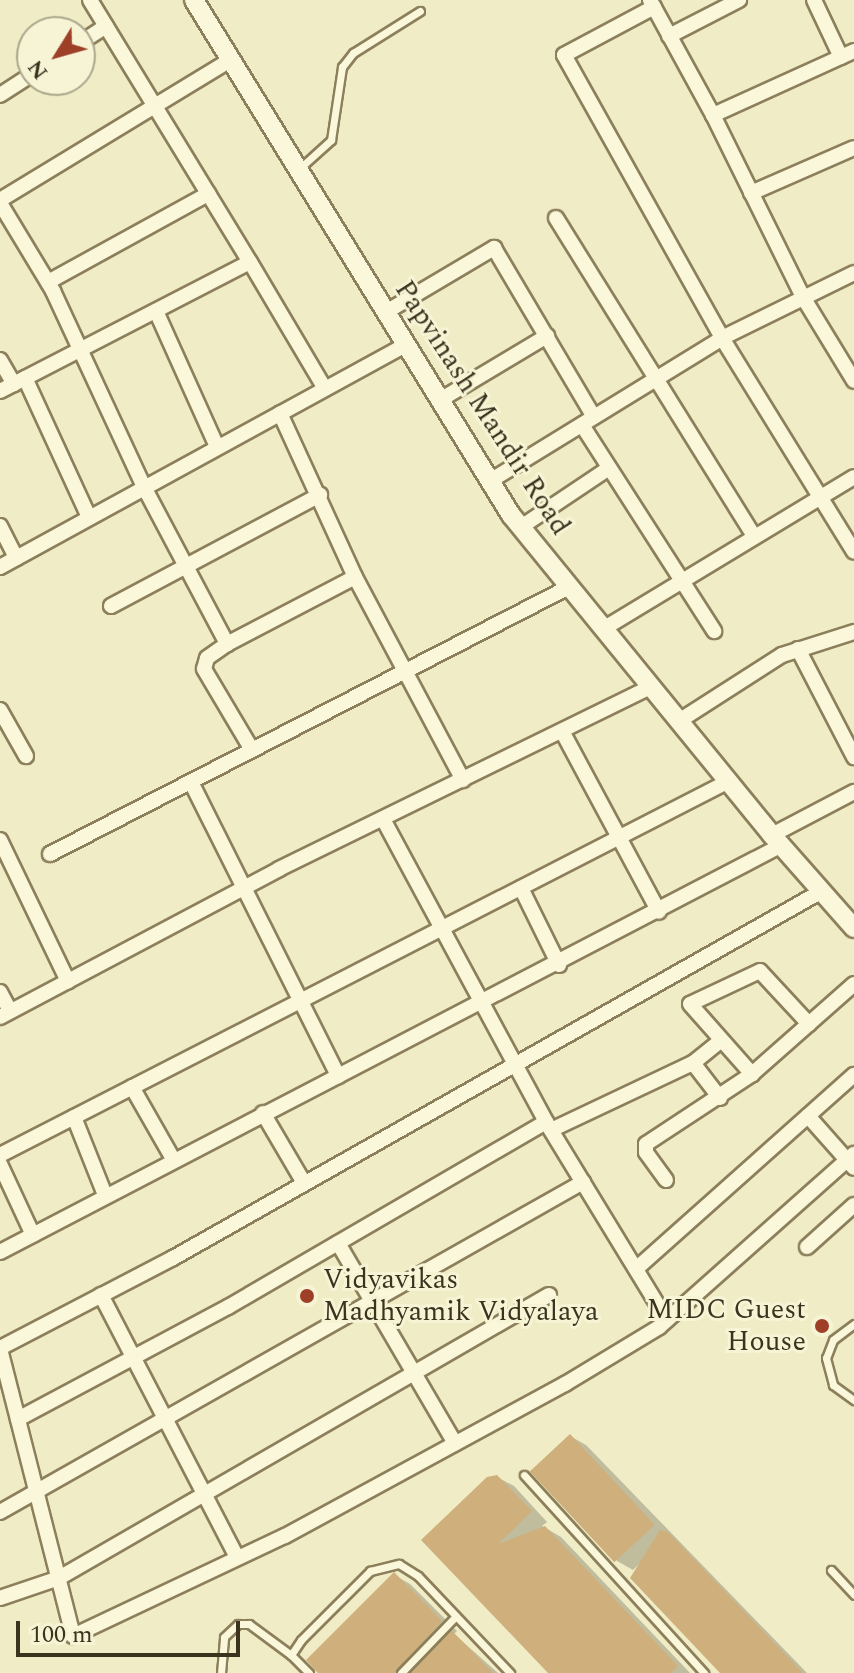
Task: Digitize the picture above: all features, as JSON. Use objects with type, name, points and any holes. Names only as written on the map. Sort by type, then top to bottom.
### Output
[{"type":"street","points":[[90,0],[325,389]]},
{"type":"street","name":"Papvinash Mandir Road","points":[[194,0],[521,527],[567,588],[776,840],[853,926]]},
{"type":"street","points":[[669,36],[739,0]]},
{"type":"street","points":[[713,115],[847,54],[814,0]]},
{"type":"street","points":[[852,374],[803,297],[713,115],[652,3],[564,55],[722,338],[822,495],[854,552]]},
{"type":"street","points":[[96,33],[106,26]]},
{"type":"street","points":[[227,644],[188,565],[144,487],[48,282],[0,201],[230,60]]},
{"type":"street","points":[[751,193],[854,148]]},
{"type":"street","points":[[48,282],[208,194]]},
{"type":"street","points":[[556,218],[753,535]]},
{"type":"street","points":[[386,312],[494,248],[547,336],[609,468],[714,631]]},
{"type":"street","points":[[13,384],[250,262]]},
{"type":"street","points":[[490,481],[722,338],[854,273]]},
{"type":"street","points":[[156,311],[217,447]]},
{"type":"street","points":[[440,400],[547,336]]},
{"type":"street","points":[[0,567],[406,345]]},
{"type":"street","points":[[0,360],[89,517]]},
{"type":"street","points":[[280,413],[355,577],[463,780]]},
{"type":"street","points":[[521,527],[609,468]]},
{"type":"street","points":[[603,629],[753,535],[854,477]]},
{"type":"street","points":[[111,606],[320,495]]},
{"type":"street","points":[[0,526],[16,558]]},
{"type":"street","points":[[252,750],[204,669],[207,658],[227,644],[355,577]]},
{"type":"street","points":[[50,854],[567,588]]},
{"type":"street","points":[[679,721],[798,649],[854,632]]},
{"type":"street","points":[[798,649],[854,757]]},
{"type":"street","points":[[0,992],[5,1014],[244,887],[651,687]]},
{"type":"street","points":[[0,710],[26,756]]},
{"type":"street","points":[[562,731],[659,912]]},
{"type":"street","points":[[0,1155],[729,781]]},
{"type":"street","points":[[191,782],[338,1076]]},
{"type":"street","points":[[0,1252],[173,1159],[659,912],[854,792]]},
{"type":"street","points":[[383,819],[439,929],[549,1126],[667,1320]]},
{"type":"street","points":[[0,840],[68,981]]},
{"type":"street","points":[[521,888],[559,965]]},
{"type":"street","points":[[808,1116],[851,1161],[667,1320],[565,1384],[285,1536],[236,1555],[73,1636],[0,1348],[304,1183],[822,891]]},
{"type":"street","points":[[752,1074],[690,1004],[760,971],[809,1024]]},
{"type":"street","points":[[666,1180],[646,1152],[646,1144],[752,1074],[854,984]]},
{"type":"street","points":[[18,1419],[549,1126],[693,1063],[721,1040]]},
{"type":"street","points":[[693,1063],[720,1098]]},
{"type":"street","points":[[636,1269],[854,1075]]},
{"type":"street","points":[[132,1087],[173,1159]]},
{"type":"street","points":[[263,1113],[304,1183]]},
{"type":"street","points":[[74,1117],[105,1195]]},
{"type":"street","points":[[0,1164],[33,1235]]},
{"type":"street","points":[[0,1512],[167,1421],[583,1182]]},
{"type":"street","points":[[807,1247],[854,1205]]},
{"type":"street","points":[[338,1243],[455,1443]]},
{"type":"street","points":[[101,1295],[236,1555]]},
{"type":"street","points":[[0,1598],[59,1578],[549,1295]]},
{"type":"lane","points":[[298,170],[331,140],[342,67],[353,53],[420,11]]},
{"type":"lane","points":[[854,1324],[833,1340],[826,1368],[833,1385],[854,1400]]},
{"type":"lane","points":[[524,1475],[704,1673]]},
{"type":"lane","points":[[291,1655],[370,1571],[384,1564],[399,1564],[418,1576],[510,1673]]},
{"type":"lane","points":[[831,1570],[854,1595]]},
{"type":"lane","points":[[401,1673],[456,1616]]},
{"type":"lane","points":[[221,1673],[224,1637],[238,1624],[249,1624],[291,1655],[309,1673]]},
{"type":"building","points":[[570,1434],[655,1525],[614,1562],[530,1472]]},
{"type":"building","points":[[497,1475],[532,1511],[498,1544],[545,1526],[678,1666],[671,1673],[548,1673],[421,1540],[487,1477]]},
{"type":"building","points":[[660,1530],[668,1532],[803,1673],[720,1673],[630,1578]]},
{"type":"building","points":[[394,1572],[442,1621],[395,1673],[318,1673],[306,1660]]},
{"type":"building","points":[[451,1630],[461,1640],[493,1673],[410,1673]]},
{"type":"place","name":"Vidyavikas Madhyamik Vidyalaya","points":[[307,1296]]},
{"type":"place","name":"MIDC Guest House","points":[[822,1326]]}]
